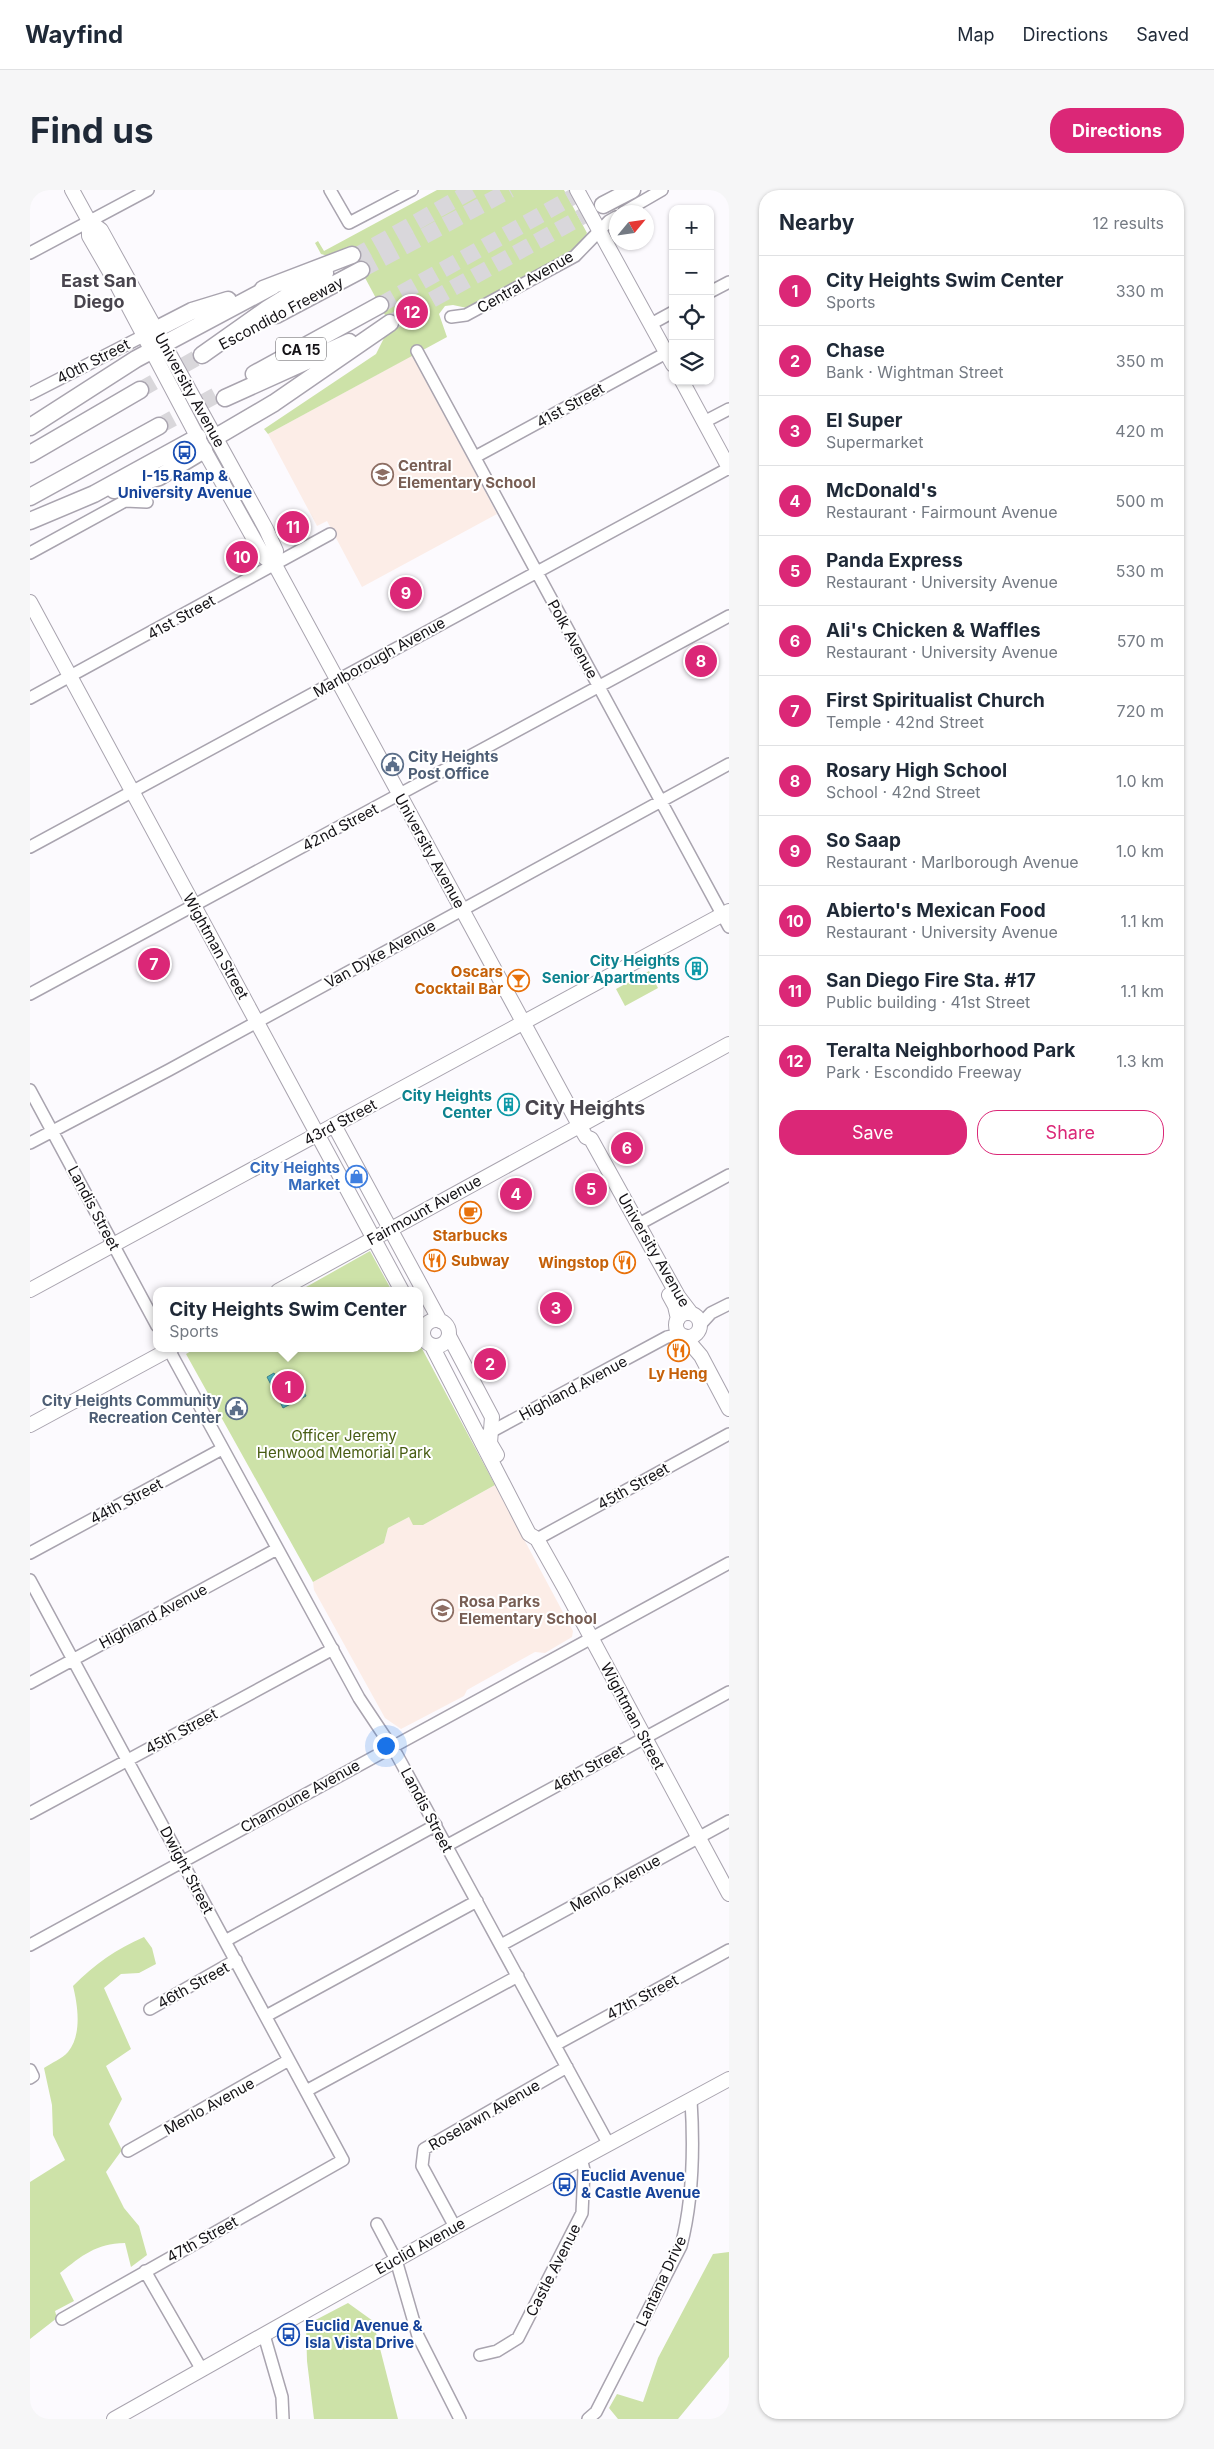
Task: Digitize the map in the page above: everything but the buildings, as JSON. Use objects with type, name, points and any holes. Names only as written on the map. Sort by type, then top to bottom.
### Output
[{"type":"highway","points":[[605,198],[632,190]]},
{"type":"highway","name":"Escondido Freeway","points":[[202,355],[355,261],[273,286]]},
{"type":"highway","points":[[150,332],[192,311],[273,286]]},
{"type":"highway","points":[[30,427],[206,320],[273,286]]},
{"type":"highway","name":"CA 15","points":[[216,437],[274,402],[390,323],[223,395],[380,305]]},
{"type":"highway","points":[[30,454],[140,390]]},
{"type":"highway","points":[[30,497],[159,426]]},
{"type":"highway","points":[[30,521],[94,494],[139,484],[160,477],[201,443]]},
{"type":"main road","name":"University Avenue","points":[[72,190],[90,221],[101,230],[150,332],[216,437],[266,529],[276,551],[275,565]]},
{"type":"main road","points":[[577,190],[669,357]]},
{"type":"main road","name":"University Avenue","points":[[159,348],[201,443],[264,557],[275,565],[582,1131],[591,1138],[675,1306],[680,1329],[701,1356],[729,1409]]},
{"type":"main road","points":[[684,385],[729,468]]},
{"type":"main road","points":[[201,443],[216,437]]},
{"type":"main road","points":[[237,509],[245,508],[255,524],[266,529]]},
{"type":"main road","name":"Wightman Street","points":[[30,602],[400,1287]]},
{"type":"main road","name":"43rd Street","points":[[30,1290],[524,1023],[727,918]]},
{"type":"main road","name":"Fairmount Avenue","points":[[285,1287],[391,1229],[582,1131],[729,1044]]},
{"type":"main road","name":"Wightman Street","points":[[334,1125],[422,1287]]},
{"type":"main road","name":"University Avenue","points":[[635,1226],[650,1244],[678,1296],[697,1321],[700,1339],[729,1393]]},
{"type":"main road","name":"Wightman Street","points":[[423,1288],[440,1320],[448,1327],[449,1336],[492,1417],[484,1436]]},
{"type":"main road","points":[[684,1314],[697,1321],[692,1336],[680,1329],[684,1314]]},
{"type":"main road","name":"Wightman Street","points":[[423,1325],[440,1320]]},
{"type":"main road","name":"Wightman Street","points":[[423,1334],[424,1338],[432,1346],[472,1420],[484,1436],[529,1534],[537,1539],[729,1894]]},
{"type":"main road","points":[[432,1346],[445,1343],[449,1336]]},
{"type":"main road","points":[[30,1425],[164,1352]]},
{"type":"main road","name":"Euclid Avenue","points":[[114,2419],[455,2227],[729,2079]]},
{"type":"street","points":[[30,253],[148,190]]},
{"type":"street","points":[[330,190],[349,223],[412,190]]},
{"type":"street","points":[[636,205],[662,190]]},
{"type":"street","name":"Central Avenue","points":[[451,317],[466,315],[575,256],[609,223]]},
{"type":"street","points":[[714,290],[729,282]]},
{"type":"street","points":[[651,324],[669,314]]},
{"type":"street","name":"40th Street","points":[[30,394],[150,332]]},
{"type":"street","name":"Polk Avenue","points":[[418,351],[661,801],[727,918]]},
{"type":"street","name":"41st Street","points":[[474,457],[669,360]]},
{"type":"street","points":[[704,422],[729,408]]},
{"type":"street","name":"Marlborough Avenue","points":[[30,847],[729,468]]},
{"type":"street","points":[[30,553],[125,501],[147,502]]},
{"type":"street","name":"41st Street","points":[[30,698],[330,534]]},
{"type":"street","name":"42nd Street","points":[[30,994],[729,616]]},
{"type":"street","name":"Van Dyke Avenue","points":[[30,1143],[729,764]]},
{"type":"street","name":"Landis Street","points":[[30,1090],[153,1318]]},
{"type":"street","points":[[635,1226],[729,1175]]},
{"type":"street","points":[[697,1321],[729,1304]]},
{"type":"street","name":"Highland Avenue","points":[[484,1436],[680,1329]]},
{"type":"street","name":"Landis Street","points":[[172,1352],[222,1449],[359,1698],[391,1746],[436,1825],[608,2143]]},
{"type":"street","name":"45th Street","points":[[537,1539],[729,1434]]},
{"type":"street","name":"44th Street","points":[[30,1553],[222,1449]]},
{"type":"street","name":"Highland Avenue","points":[[30,1683],[277,1549]]},
{"type":"street","name":"Chamoune Avenue","points":[[30,1945],[182,1860],[729,1563]]},
{"type":"street","name":"Dwight Street","points":[[30,1580],[343,2160]]},
{"type":"street","name":"45th Street","points":[[30,1813],[333,1649]]},
{"type":"street","name":"46th Street","points":[[446,1846],[729,1692]]},
{"type":"street","name":"Menlo Avenue","points":[[501,1945],[729,1821]]},
{"type":"street","name":"46th Street","points":[[225,1941],[436,1825]]},
{"type":"street","points":[[266,2016],[477,1901]]},
{"type":"street","name":"47th Street","points":[[555,2045],[729,1950]]},
{"type":"street","name":"46th Street","points":[[150,2009],[236,1960]]},
{"type":"street","points":[[306,2091],[518,1976]]},
{"type":"street","name":"Menlo Avenue","points":[[128,2151],[290,2060]]},
{"type":"street","name":"Roselawn Avenue","points":[[455,2227],[422,2166],[424,2149],[567,2067]]},
{"type":"street","name":"Lantana Drive","points":[[588,2419],[596,2412],[681,2246],[685,2230],[691,2170],[691,2100]]},
{"type":"street","name":"Castle Avenue","points":[[480,2355],[497,2350],[518,2338],[582,2213],[584,2204],[584,2170],[581,2158]]},
{"type":"street","name":"47th Street","points":[[62,2319],[343,2160]]},
{"type":"street","points":[[377,2224],[396,2260],[418,2336],[460,2419]]},
{"type":"street","points":[[145,2271],[202,2370]]},
{"type":"street","points":[[264,2335],[282,2397],[283,2419]]},
{"type":"shaded area","name":"Central Elementary School","points":[[413,355],[497,514],[362,587],[327,521],[317,526],[268,434]]},
{"type":"shaded area","name":"Rosa Parks Elementary School","points":[[495,1485],[573,1631],[572,1637],[545,1653],[535,1652],[467,1690],[464,1696],[401,1729],[385,1718],[314,1590],[313,1582],[384,1543],[388,1528],[409,1517],[423,1525]]},
{"type":"green space","points":[[437,190],[564,190],[587,233],[579,246],[467,308],[453,305],[445,306],[439,314],[447,337],[268,434],[264,429],[376,354],[385,336],[392,328],[349,248],[328,256],[321,254],[315,243],[318,241],[324,251]]},
{"type":"green space","points":[[649,971],[658,988],[625,1006],[616,989]]},
{"type":"green space","points":[[370,1251],[390,1287],[306,1287]]},
{"type":"green space","name":"Officer Jeremy Henwood Memorial Park","points":[[423,1350],[495,1485],[423,1525],[413,1525],[409,1517],[388,1528],[384,1543],[313,1582],[186,1354],[189,1352],[423,1352]]},
{"type":"green space","points":[[144,1937],[152,1948],[156,1964],[139,1973],[121,1974],[104,1988],[131,2049],[106,2066],[122,2099],[109,2124],[122,2150],[106,2172],[124,2208],[139,2226],[147,2255],[131,2267],[125,2243],[97,2248],[76,2261],[60,2273],[74,2301],[55,2311],[57,2318],[30,2339],[30,2182],[65,2160],[53,2135],[52,2105],[44,2068],[68,2052],[75,2037],[78,2020],[73,1986],[106,1958]]},
{"type":"green space","points":[[729,2252],[729,2357],[678,2419],[618,2419],[609,2408],[617,2394],[643,2402],[658,2358],[713,2254]]},
{"type":"green space","points":[[348,2303],[373,2321],[398,2419],[314,2419],[307,2361],[306,2325]]},
{"type":"water","points":[[293,1371],[306,1396],[283,1408],[267,1377],[274,1373],[278,1380]]},
{"type":"tunnel","points":[[354,257],[473,190]]},
{"type":"tunnel","points":[[361,270],[510,190]]},
{"type":"tunnel","points":[[380,305],[585,190]]},
{"type":"tunnel","points":[[390,323],[601,206]]},
{"type":"tunnel","points":[[140,390],[202,355]]},
{"type":"tunnel","points":[[159,426],[222,392]]},
{"type":"place","name":"Teralta Neighborhood Park","points":[[412,312]]},
{"type":"place","name":"I-15 Ramp & University Avenue","points":[[185,452]]},
{"type":"place","name":"Central Elementary School","points":[[382,474]]},
{"type":"place","name":"San Diego Fire Sta. #17","points":[[293,527]]},
{"type":"place","name":"Abierto's Mexican Food","points":[[242,557]]},
{"type":"place","name":"So Saap","points":[[406,593]]},
{"type":"place","name":"Rosary High School","points":[[701,661]]},
{"type":"place","name":"City Heights Post Office","points":[[392,765]]},
{"type":"place","name":"First Spiritualist Church","points":[[154,964]]},
{"type":"place","name":"City Heights Senior Apartments","points":[[696,969]]},
{"type":"place","name":"Oscars Cocktail Bar","points":[[519,980]]},
{"type":"place","name":"City Heights Center","points":[[508,1104]]},
{"type":"place","name":"Ali's Chicken & Waffles","points":[[627,1148]]},
{"type":"place","name":"City Heights Market","points":[[356,1176]]},
{"type":"place","name":"Panda Express","points":[[591,1189]]},
{"type":"place","name":"McDonald's","points":[[516,1194]]},
{"type":"place","name":"Starbucks","points":[[470,1212]]},
{"type":"place","name":"Subway","points":[[435,1260]]},
{"type":"place","name":"Wingstop","points":[[625,1262]]},
{"type":"place","name":"El Super","points":[[556,1308]]},
{"type":"place","name":"Ly Heng","points":[[678,1350]]},
{"type":"place","name":"Chase","points":[[490,1364]]},
{"type":"place","name":"City Heights Swim Center","points":[[288,1387]]},
{"type":"place","name":"City Heights Community Recreation Center","points":[[237,1409]]},
{"type":"place","name":"Rosa Parks Elementary School","points":[[443,1610]]},
{"type":"place","name":"Euclid Avenue & Castle Avenue","points":[[565,2184]]},
{"type":"place","name":"Euclid Avenue & Isla Vista Drive","points":[[289,2334]]},
{"type":"district","name":"East San Diego","points":[[99,290]]},
{"type":"district","name":"City Heights","points":[[585,1108]]}]
